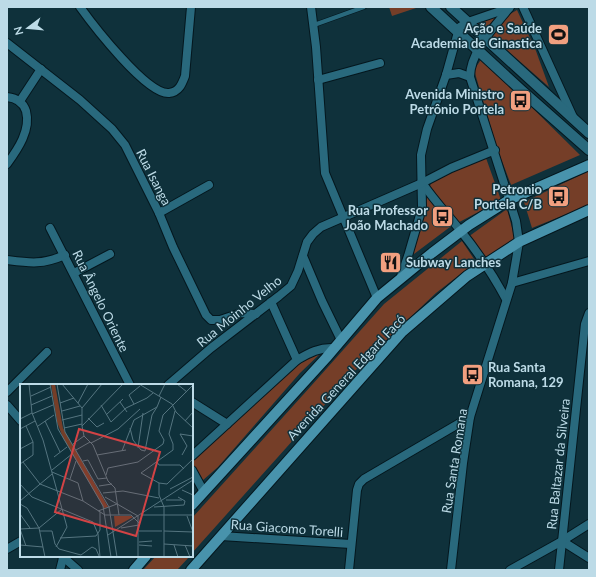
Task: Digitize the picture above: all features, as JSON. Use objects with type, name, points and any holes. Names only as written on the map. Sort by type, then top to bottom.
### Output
[{"type":"main road","points":[[431,7],[589,150]]},
{"type":"main road","points":[[452,7],[589,133]]},
{"type":"main road","name":"Avenida General Edgard Facó","points":[[193,504],[334,348],[377,298],[460,231],[509,200],[589,165]]},
{"type":"main road","name":"Avenida General Edgard Facó","points":[[190,570],[402,332],[467,276],[485,264],[519,242],[589,210]]},
{"type":"main road","points":[[134,570],[145,557]]},
{"type":"street","points":[[80,7],[96,28],[134,71],[156,90],[164,93],[171,93],[180,87],[185,76],[190,7]]},
{"type":"street","points":[[311,7],[314,25],[325,173],[377,298]]},
{"type":"street","points":[[446,75],[459,73],[470,77],[472,64],[485,38],[511,7]]},
{"type":"street","points":[[400,279],[420,215],[422,198],[420,169],[421,155],[427,130],[446,75],[460,27],[468,22],[511,7]]},
{"type":"street","points":[[523,7],[573,118]]},
{"type":"street","name":"Rua Isanga","points":[[7,43],[80,100],[112,129],[125,145],[159,213],[173,247],[206,315],[211,320],[220,320],[241,314],[256,314]]},
{"type":"street","points":[[318,80],[380,63]]},
{"type":"street","points":[[7,164],[11,154],[26,130],[27,117],[24,107],[13,99],[41,69]]},
{"type":"street","name":"Rua Santa Romana","points":[[451,570],[463,463],[470,417],[512,283],[519,242],[516,221],[470,77]]},
{"type":"street","name":"Rua Moinho Velho","points":[[169,384],[211,348],[291,286],[298,271],[307,242],[321,227],[494,150]]},
{"type":"street","points":[[422,183],[432,198],[485,264],[506,299]]},
{"type":"street","points":[[159,213],[209,185]]},
{"type":"street","name":"Rua Ângelo Oriente","points":[[50,228],[129,384]]},
{"type":"street","points":[[74,273],[110,254]]},
{"type":"street","points":[[7,260],[42,263],[65,255]]},
{"type":"street","points":[[303,256],[322,301],[341,340]]},
{"type":"street","points":[[512,283],[589,261]]},
{"type":"street","points":[[272,302],[297,360]]},
{"type":"street","name":"Rua Baltazar da Silveira","points":[[559,570],[585,324],[589,314]]},
{"type":"street","points":[[193,455],[297,360],[315,350],[322,348],[334,348]]},
{"type":"street","points":[[7,392],[47,352]]},
{"type":"street","points":[[193,403],[227,424]]},
{"type":"street","points":[[7,404],[20,420]]},
{"type":"street","points":[[348,570],[357,490],[359,484],[470,417]]},
{"type":"street","points":[[193,472],[204,492]]},
{"type":"street","points":[[510,570],[589,524]]},
{"type":"street","name":"Rua Giacomo Torelli","points":[[221,536],[351,544]]},
{"type":"street","points":[[562,541],[589,558]]},
{"type":"street","points":[[7,549],[20,542]]},
{"type":"street","points":[[60,570],[63,557],[78,570]]},
{"type":"lane","points":[[314,25],[364,7]]},
{"type":"shaded area","points":[[389,7],[419,7],[392,16]]},
{"type":"shaded area","points":[[517,10],[536,51],[549,87],[492,37],[505,17]]},
{"type":"shaded area","points":[[502,13],[485,34],[474,22]]},
{"type":"shaded area","points":[[482,58],[580,155],[511,185],[497,148],[474,70]]},
{"type":"shaded area","points":[[486,158],[501,200],[450,227],[410,257],[432,179]]},
{"type":"shaded area","points":[[589,171],[589,205],[532,228],[524,202]]},
{"type":"shaded area","points":[[507,209],[515,239],[483,259],[468,237]]},
{"type":"shaded area","points":[[462,241],[476,262],[436,293],[363,362],[193,552],[193,517],[384,304]]},
{"type":"shaded area","points":[[323,351],[300,373],[218,467],[202,481],[194,470],[193,460],[298,363]]},
{"type":"shaded area","points":[[155,557],[189,557],[177,570],[143,570]]},
{"type":"place","name":"Ação e Saúde Academia de Ginastica","points":[[558,35]]},
{"type":"place","name":"Avenida Ministro Petrônio Portela","points":[[520,101]]},
{"type":"place","name":"Petronio Portela C/B","points":[[558,196]]},
{"type":"place","name":"Rua Professor João Machado","points":[[443,217]]},
{"type":"place","name":"Subway Lanches","points":[[391,262]]},
{"type":"place","name":"Rua Santa Romana, 129","points":[[472,374]]}]
